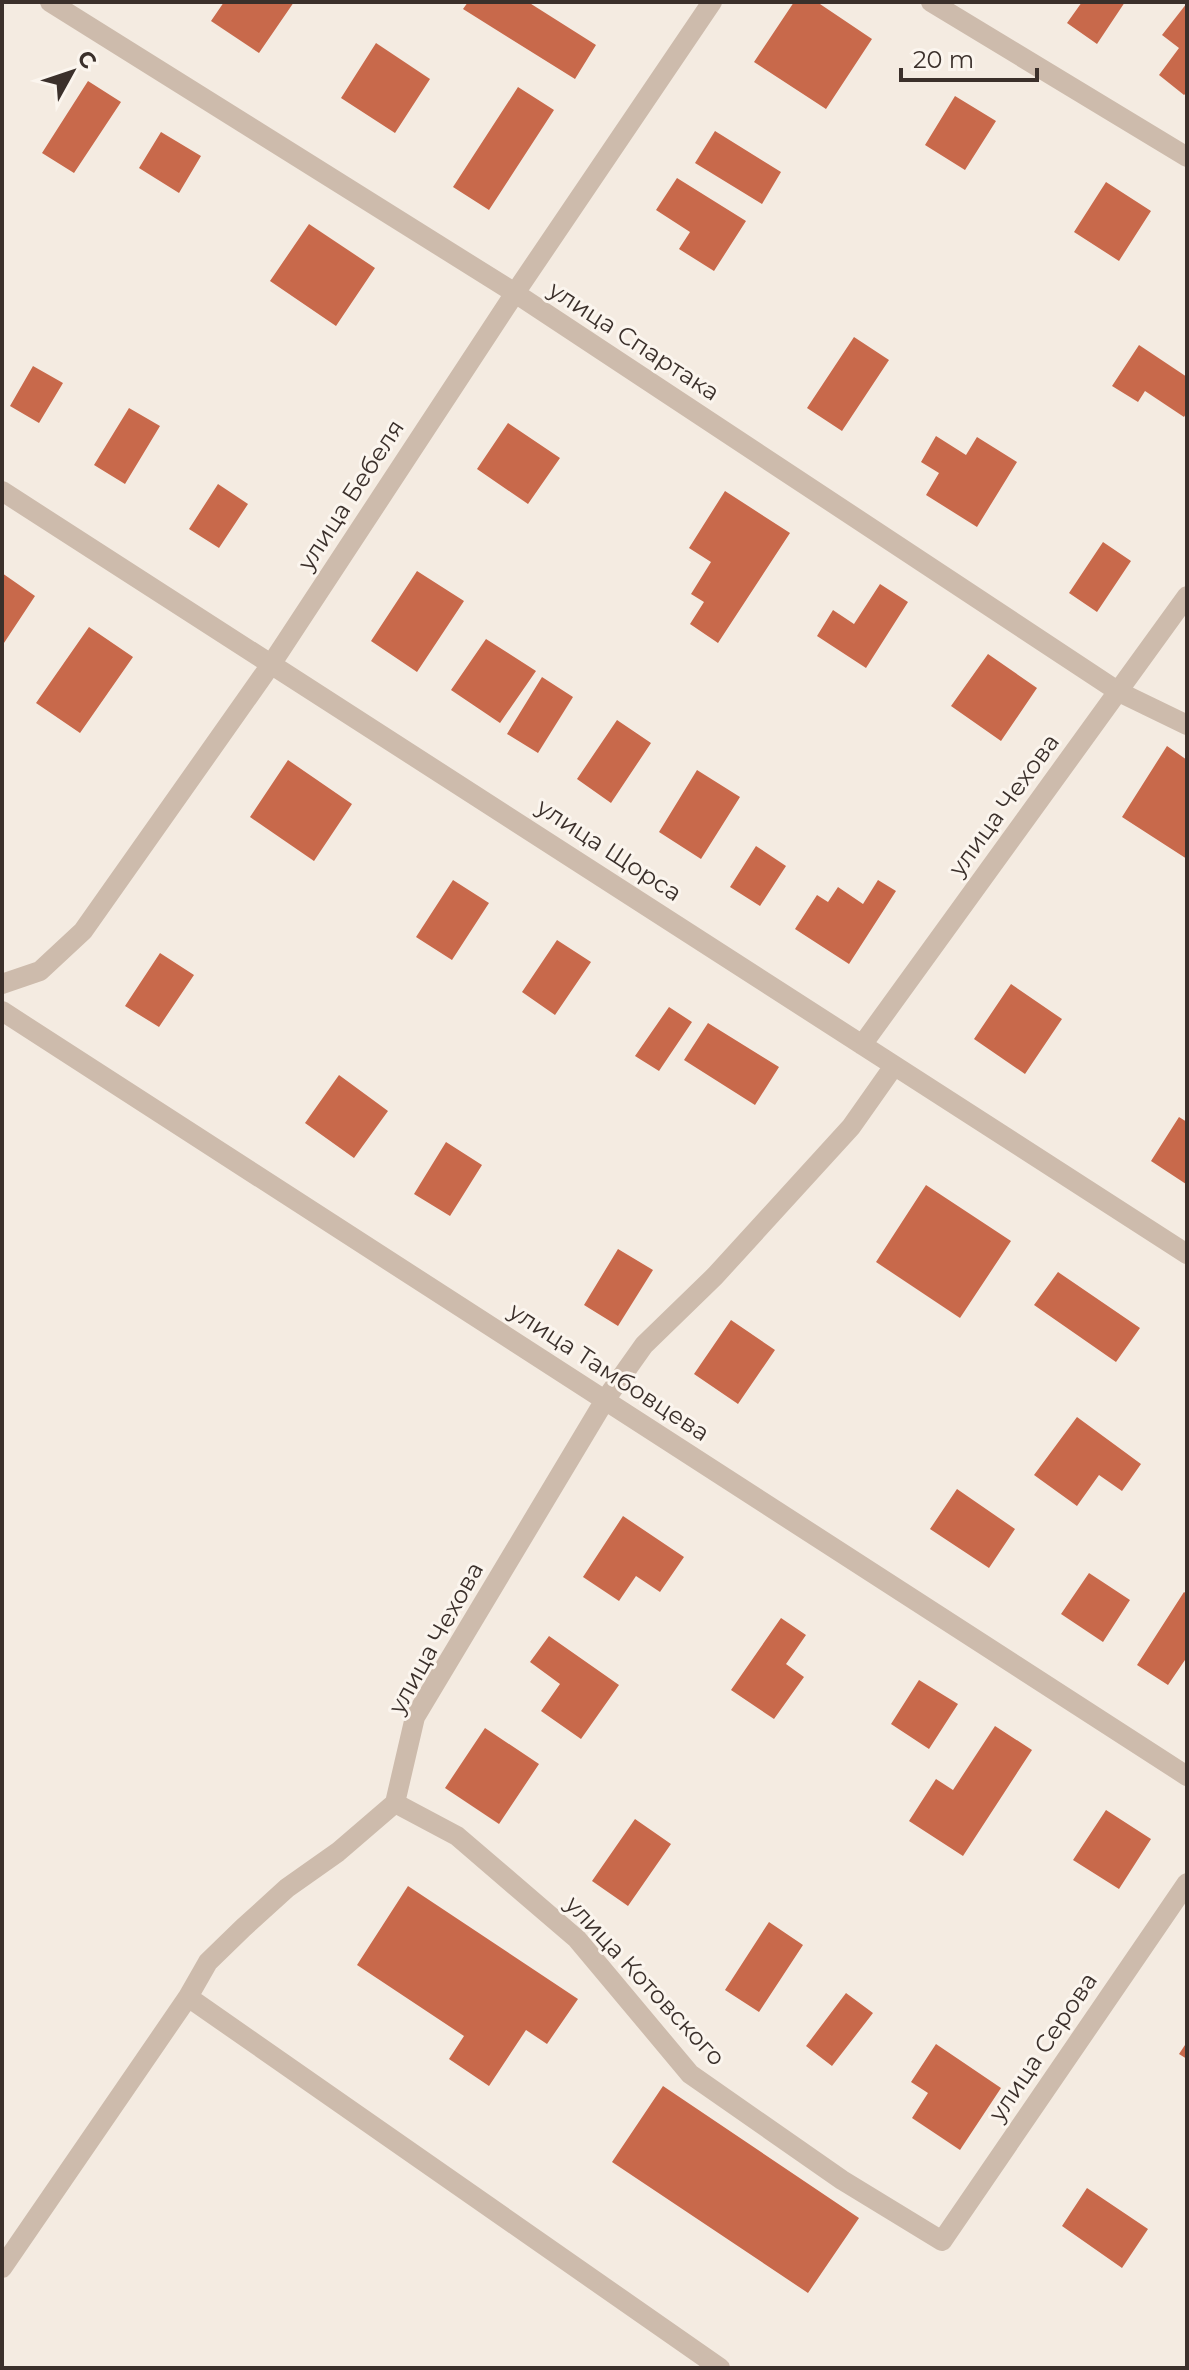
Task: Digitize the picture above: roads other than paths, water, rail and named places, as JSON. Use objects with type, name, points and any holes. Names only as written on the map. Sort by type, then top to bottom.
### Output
[{"type":"street","name":"улица Спартака","points":[[50,2],[515,293],[1119,692],[1187,725]]},
{"type":"street","name":"улица Бебеля","points":[[2,984],[40,971],[83,931],[272,663],[515,293],[712,2]]},
{"type":"street","points":[[931,2],[1187,157]]},
{"type":"street","name":"улица Щорса","points":[[2,491],[1187,1254]]},
{"type":"street","name":"улица Чехова","points":[[862,1045],[1187,596]]},
{"type":"street","name":"улица Тамбовцева","points":[[2,1011],[1187,1776]]},
{"type":"street","name":"улица Чехова","points":[[395,1803],[415,1717],[605,1400],[644,1345],[715,1276],[851,1127],[894,1066]]},
{"type":"street","points":[[2,2268],[188,1997],[208,1962],[287,1888],[338,1852],[395,1803]]},
{"type":"street","name":"улица Котовского","points":[[395,1803],[457,1836],[577,1939],[690,2074],[842,2180],[942,2241]]},
{"type":"street","name":"улица Серова","points":[[942,2241],[1187,1883]]},
{"type":"street","points":[[188,1997],[720,2368]]}]
